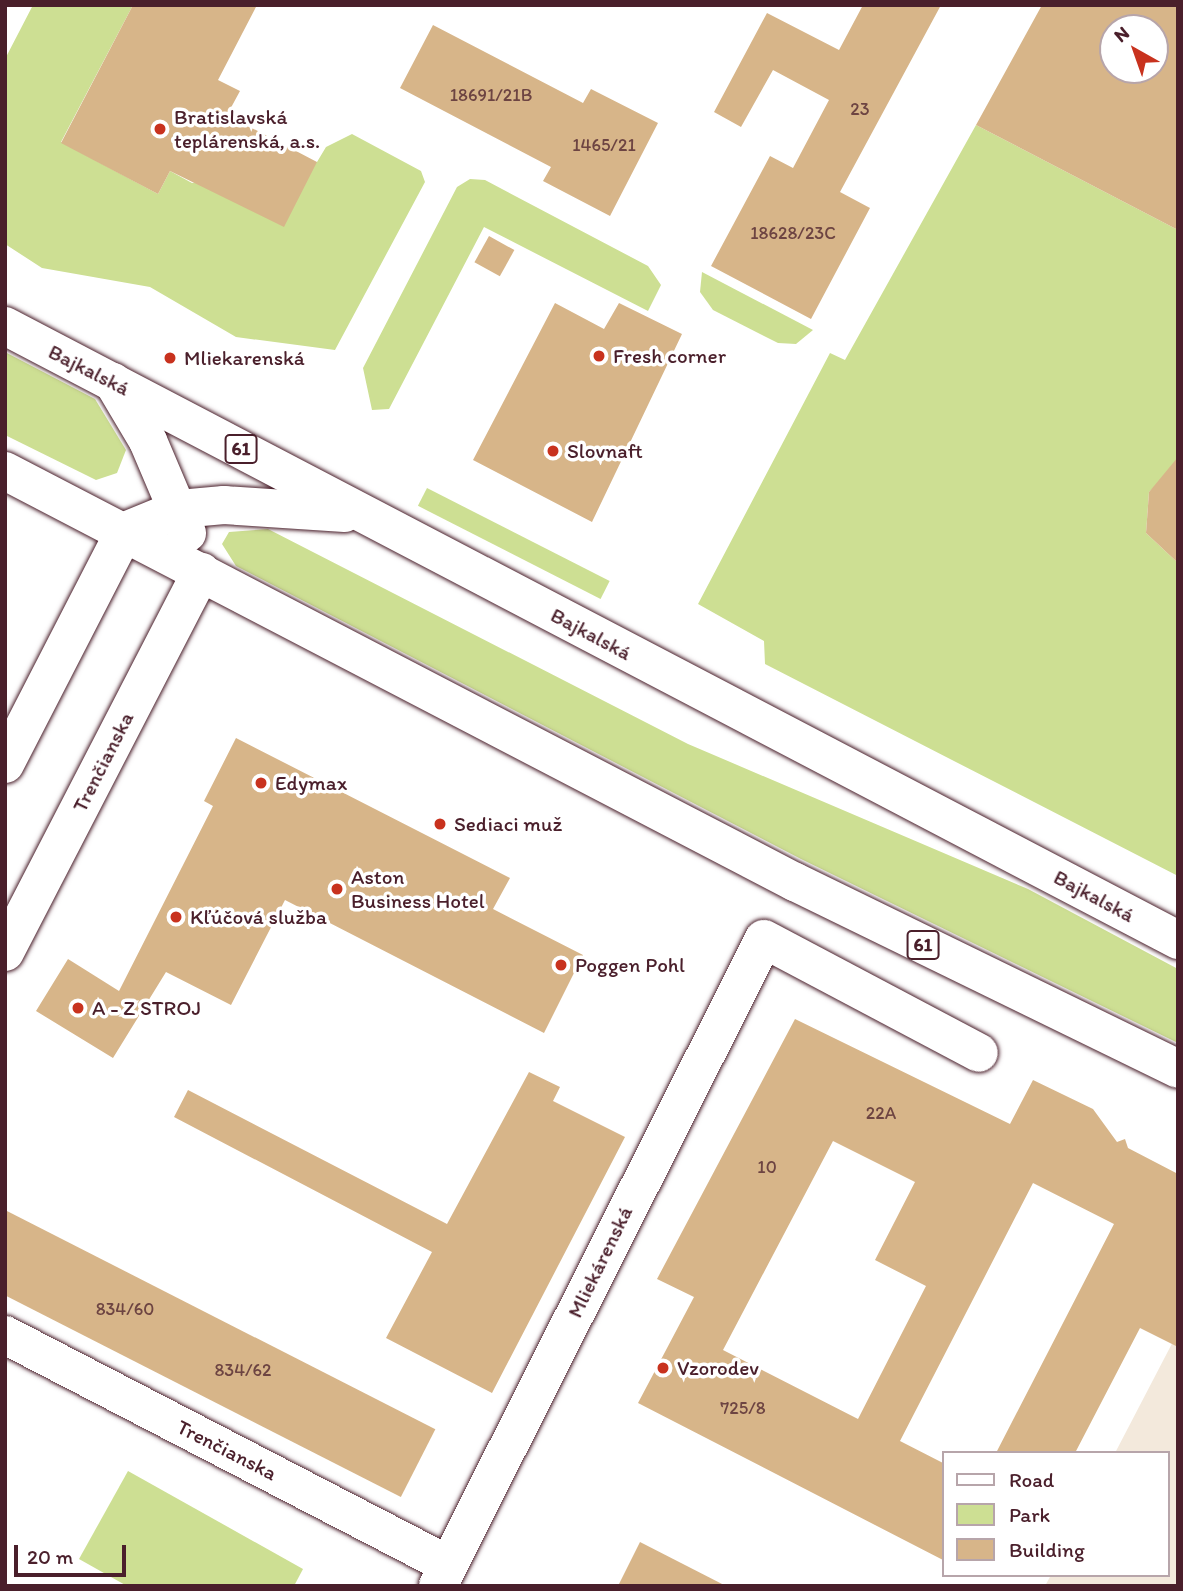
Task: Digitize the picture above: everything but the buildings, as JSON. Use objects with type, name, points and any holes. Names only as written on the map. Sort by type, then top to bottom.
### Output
[{"type":"main road","name":"Bajkalská","points":[[5,326],[1178,940]]},
{"type":"main road","points":[[113,382],[179,509],[201,572]]},
{"type":"main road","name":"61","points":[[5,471],[125,531],[795,882],[1178,1069]]},
{"type":"main road","points":[[5,764],[125,531],[179,509],[267,505],[368,516]]},
{"type":"main road","name":"Trenčianska","points":[[5,952],[201,572]]},
{"type":"main road","name":"Mliekárenská","points":[[443,1576],[770,926],[979,1053]]},
{"type":"main road","name":"Trenčianska","points":[[5,1335],[443,1576]]},
{"type":"shaded area","points":[[1178,1332],[1178,1586],[1045,1586],[1050,1577],[1169,1577],[1169,1451],[1116,1451]]},
{"type":"green space","points":[[33,5],[133,5],[61,142],[158,194],[170,171],[192,183],[317,162],[326,147],[352,134],[421,171],[425,182],[335,350],[236,337],[150,287],[42,268],[5,244],[5,59]]},
{"type":"green space","points":[[976,125],[1178,230],[1178,465],[1149,492],[1146,533],[1178,563],[1178,876],[765,664],[764,641],[698,604],[830,353],[845,360]]},
{"type":"green space","points":[[470,179],[485,180],[648,266],[661,285],[648,311],[484,227],[389,409],[372,410],[363,368],[457,187]]},
{"type":"green space","points":[[702,272],[813,330],[796,344],[778,343],[713,310],[700,292]]},
{"type":"green space","points":[[5,352],[95,399],[126,450],[117,473],[96,480],[5,435]]},
{"type":"green space","points":[[427,488],[610,581],[601,599],[418,506]]},
{"type":"green space","points":[[268,529],[688,744],[1028,889],[1178,969],[1178,1043],[801,859],[236,566],[222,544],[229,532]]},
{"type":"green space","points":[[128,1471],[303,1569],[294,1586],[127,1586],[79,1559]]},
{"type":"place","name":"Bratislavská teplárenská, a.s.","points":[[160,129]]},
{"type":"place","name":"Fresh corner","points":[[599,356]]},
{"type":"place","name":"Mliekarenská","points":[[170,358]]},
{"type":"place","name":"Slovnaft","points":[[553,451]]},
{"type":"place","name":"Edymax","points":[[261,783]]},
{"type":"place","name":"Sediaci muž","points":[[440,824]]},
{"type":"place","name":"Aston Business Hotel","points":[[337,889]]},
{"type":"place","name":"Kľúčová služba","points":[[176,917]]},
{"type":"place","name":"Poggen Pohl","points":[[561,965]]},
{"type":"place","name":"A - Z STROJ","points":[[78,1008]]},
{"type":"place","name":"Vzorodev","points":[[663,1368]]}]
